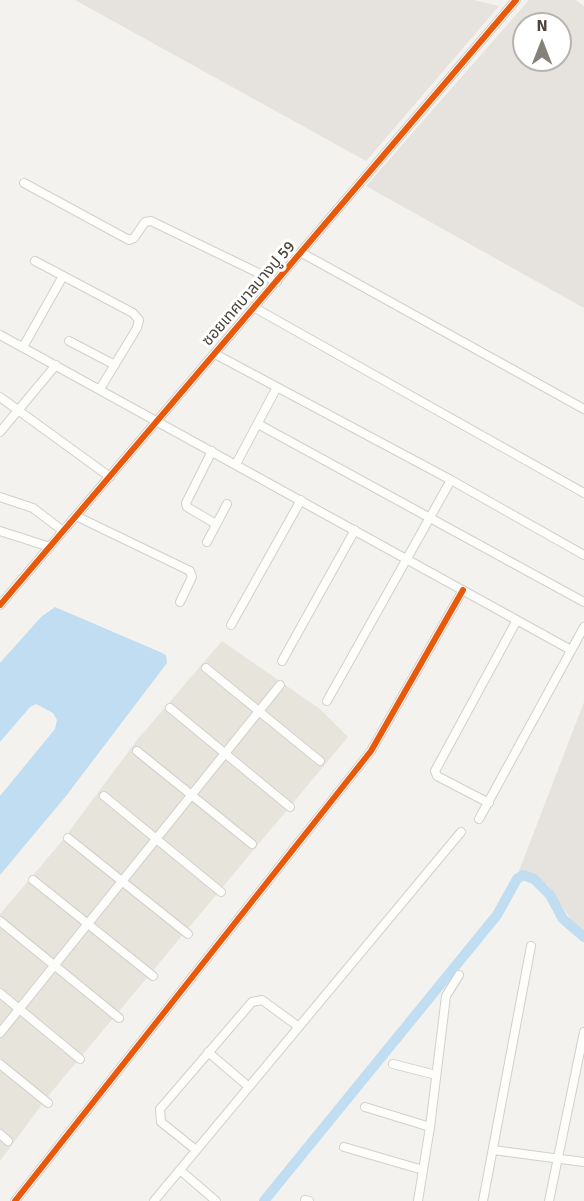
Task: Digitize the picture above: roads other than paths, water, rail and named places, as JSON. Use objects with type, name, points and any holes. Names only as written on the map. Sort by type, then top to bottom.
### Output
[{"type":"street","name":"ซอยเทศบาลบางปู 59","points":[[0,605],[516,0]]},
{"type":"street","points":[[24,183],[129,240],[134,238],[145,222],[151,221],[277,282]]},
{"type":"street","points":[[302,253],[584,409]]},
{"type":"street","points":[[35,261],[137,316],[139,324],[100,389]]},
{"type":"street","points":[[23,347],[63,276]]},
{"type":"street","points":[[255,308],[584,493]]},
{"type":"street","points":[[0,335],[572,650]]},
{"type":"street","points":[[69,341],[115,365]]},
{"type":"street","points":[[215,354],[451,480],[584,555]]},
{"type":"street","points":[[0,432],[56,365]]},
{"type":"street","points":[[236,464],[277,387]]},
{"type":"street","points":[[0,397],[110,477]]},
{"type":"street","points":[[258,424],[584,602]]},
{"type":"street","points":[[212,451],[186,503],[188,507],[216,524]]},
{"type":"street","points":[[327,701],[451,480]]},
{"type":"street","points":[[0,497],[33,508],[63,531]]},
{"type":"street","points":[[231,625],[301,500]]},
{"type":"street","points":[[207,542],[227,504]]},
{"type":"street","points":[[76,516],[190,571],[192,577],[180,602]]},
{"type":"street","points":[[282,661],[355,530]]},
{"type":"street","points":[[1,533],[50,547]]},
{"type":"street","points":[[15,1201],[371,751],[463,590]]},
{"type":"street","points":[[489,803],[437,776],[435,771],[517,620]]},
{"type":"street","points":[[479,819],[584,627]]},
{"type":"street","points":[[206,668],[320,761]]},
{"type":"street","points":[[0,1033],[280,685]]},
{"type":"street","points":[[170,708],[290,807]]},
{"type":"street","points":[[137,751],[252,844]]},
{"type":"street","points":[[104,796],[221,892]]},
{"type":"street","points":[[154,1201],[461,832]]},
{"type":"street","points":[[68,838],[188,934]]},
{"type":"street","points":[[33,880],[153,976]]},
{"type":"street","points":[[0,921],[119,1018]]},
{"type":"street","points":[[483,1201],[531,946]]},
{"type":"street","points":[[418,1201],[430,1127],[446,996],[459,975]]},
{"type":"street","points":[[0,993],[80,1059]]},
{"type":"street","points":[[196,1150],[161,1122],[160,1109],[256,999],[298,1027]]},
{"type":"street","points":[[549,1201],[584,1032]]},
{"type":"street","points":[[208,1052],[249,1087]]},
{"type":"street","points":[[0,1064],[48,1103]]},
{"type":"street","points":[[393,1064],[436,1075]]},
{"type":"street","points":[[365,1107],[430,1127]]},
{"type":"street","points":[[0,1134],[8,1141]]},
{"type":"street","points":[[344,1147],[423,1170]]},
{"type":"street","points":[[492,1150],[584,1162]]},
{"type":"street","points":[[180,1170],[216,1201]]},
{"type":"water","points":[[55,607],[166,655],[167,663],[66,796],[0,875],[0,796],[55,729],[57,720],[53,713],[36,704],[30,707],[0,742],[0,663],[41,617]]},
{"type":"waterway","points":[[264,1201],[497,915],[517,879],[523,875],[534,879],[550,895],[563,919],[584,937]]}]
